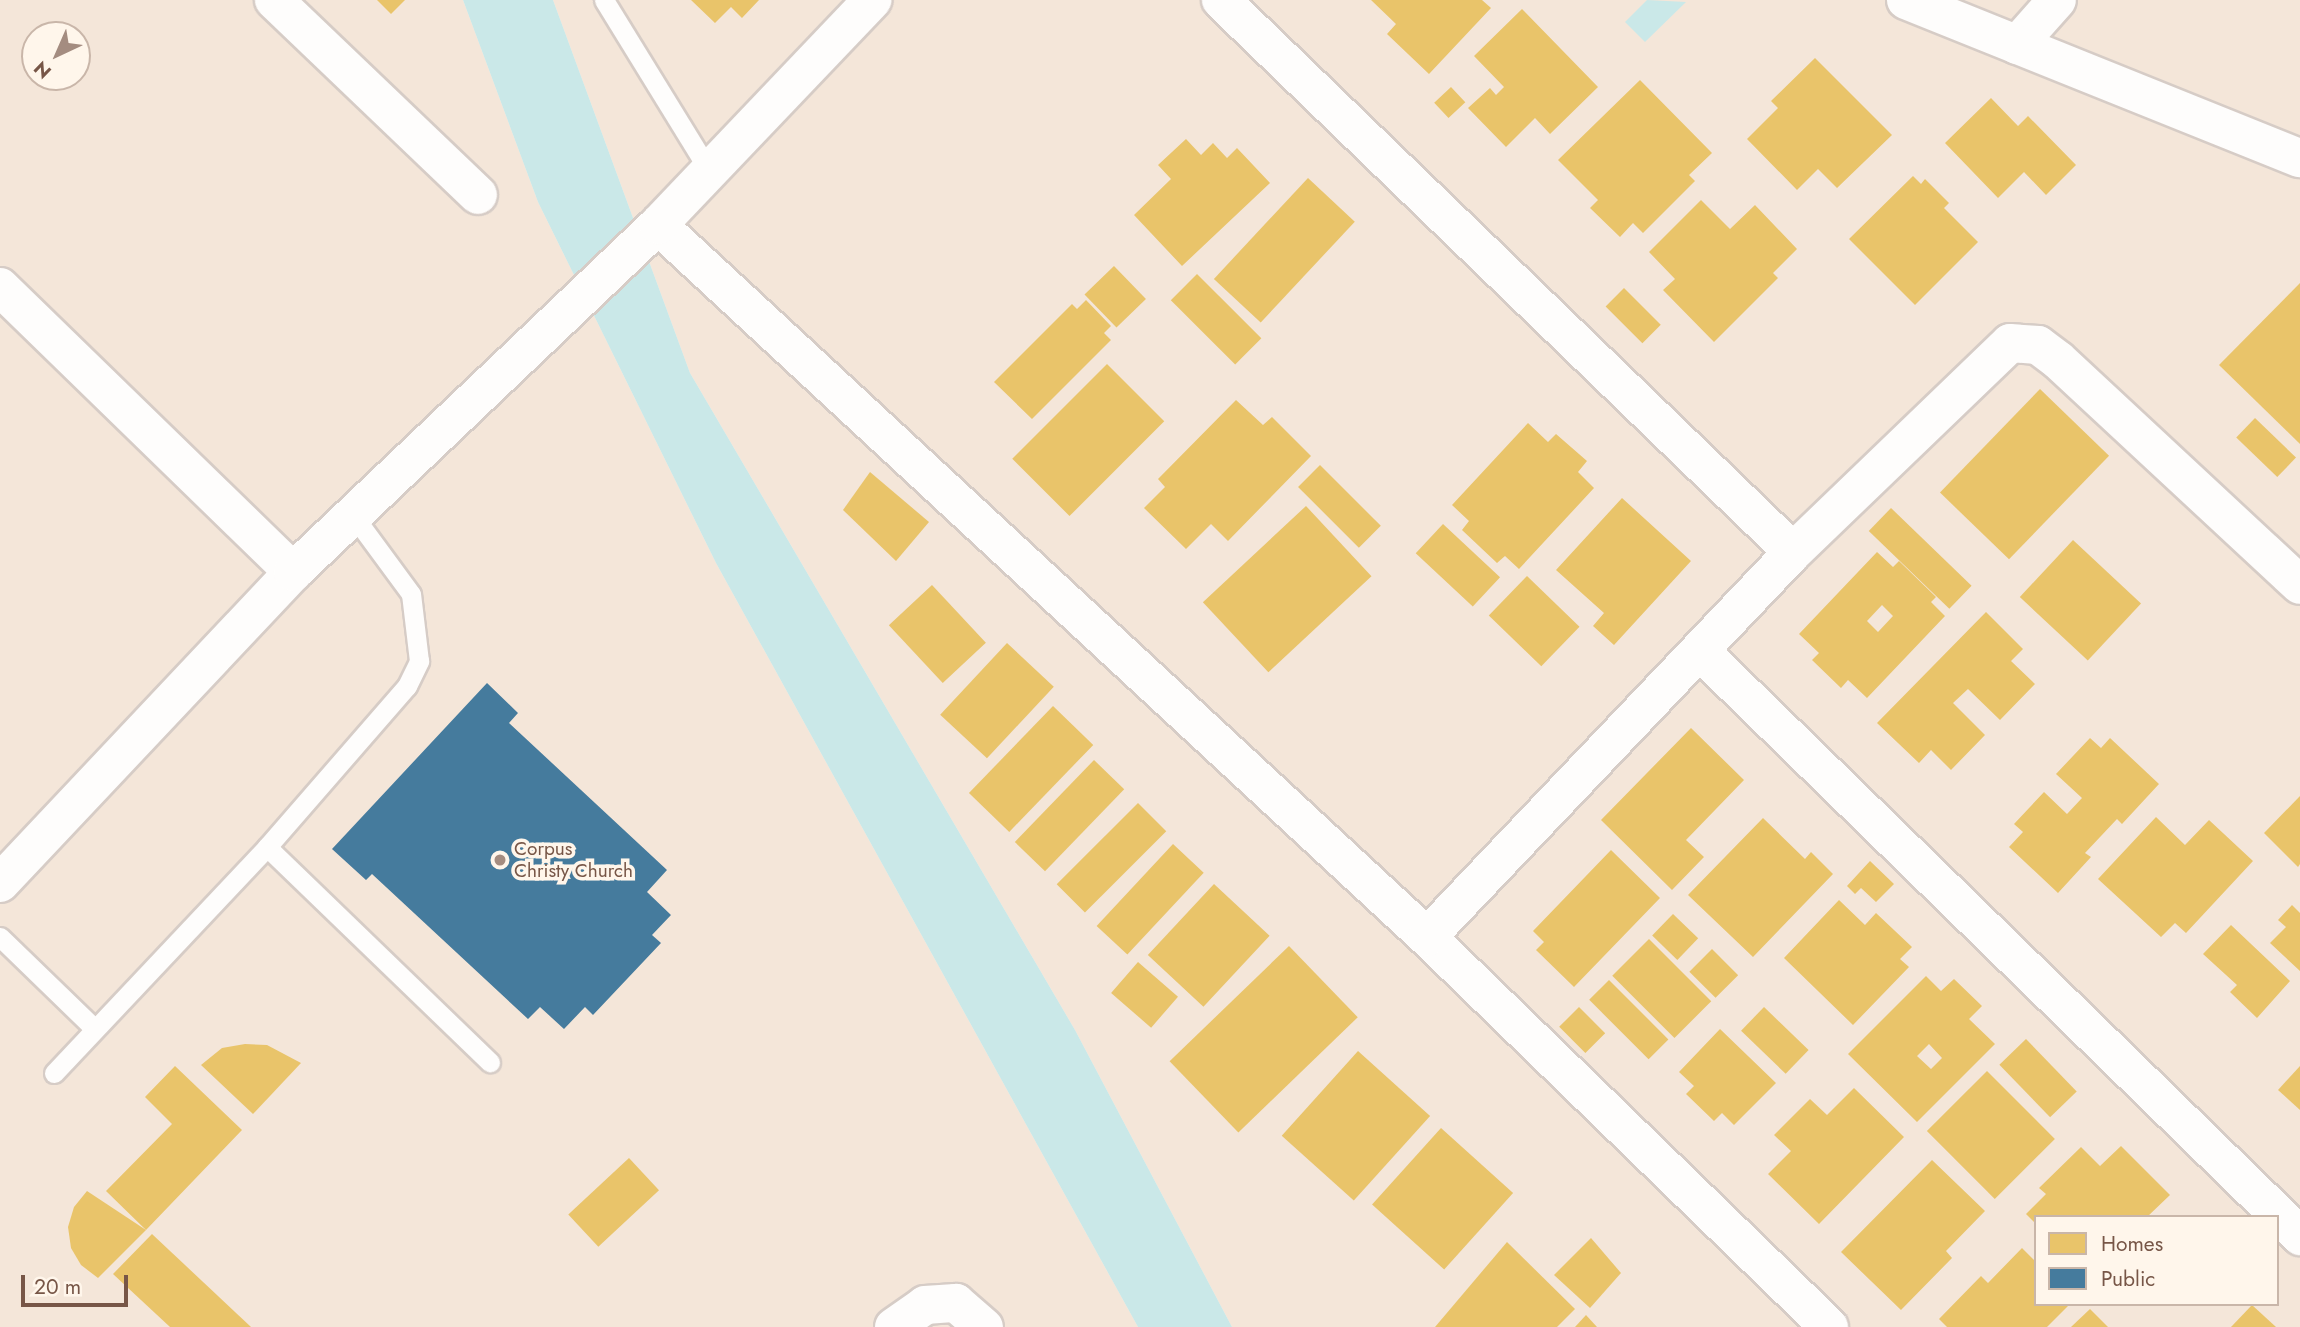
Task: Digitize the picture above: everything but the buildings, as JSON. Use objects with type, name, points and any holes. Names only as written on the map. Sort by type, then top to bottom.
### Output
[{"type":"street","points":[[274,0],[478,195]]},
{"type":"street","points":[[3,874],[293,572],[654,229],[872,0]]},
{"type":"street","points":[[1221,0],[1793,552]]},
{"type":"street","points":[[1906,0],[2300,158]]},
{"type":"street","points":[[2017,45],[2057,0]]},
{"type":"street","points":[[654,229],[1427,937],[1829,1327]]},
{"type":"street","points":[[0,287],[293,572]]},
{"type":"street","points":[[1427,937],[1701,652],[1793,552],[1996,352],[2021,340],[2038,345],[2058,360],[2300,585]]},
{"type":"street","points":[[1701,652],[2278,1215]]},
{"type":"street","points":[[2279,1216],[2300,1236]]},
{"type":"street","points":[[894,1327],[925,1305],[956,1303],[984,1327]]},
{"type":"lane","points":[[604,0],[709,172]]},
{"type":"lane","points":[[54,1073],[267,847],[407,687],[419,661],[411,594],[353,515]]},
{"type":"lane","points":[[267,847],[490,1062]]},
{"type":"lane","points":[[0,937],[95,1029]]},
{"type":"shaded area","points":[[0,0],[463,0],[538,202],[716,563],[1138,1327],[0,1327]]},
{"type":"shaded area","points":[[553,0],[2300,0],[2300,1327],[1232,1327],[1075,1030],[690,373]]},
{"type":"water","points":[[463,0],[553,0],[690,373],[1075,1030],[1232,1327],[1138,1327],[716,563],[538,202]]},
{"type":"water","points":[[1647,0],[1686,2],[1645,42],[1625,22]]},
{"type":"place","name":"Corpus Christy Church","points":[[500,860]]}]
